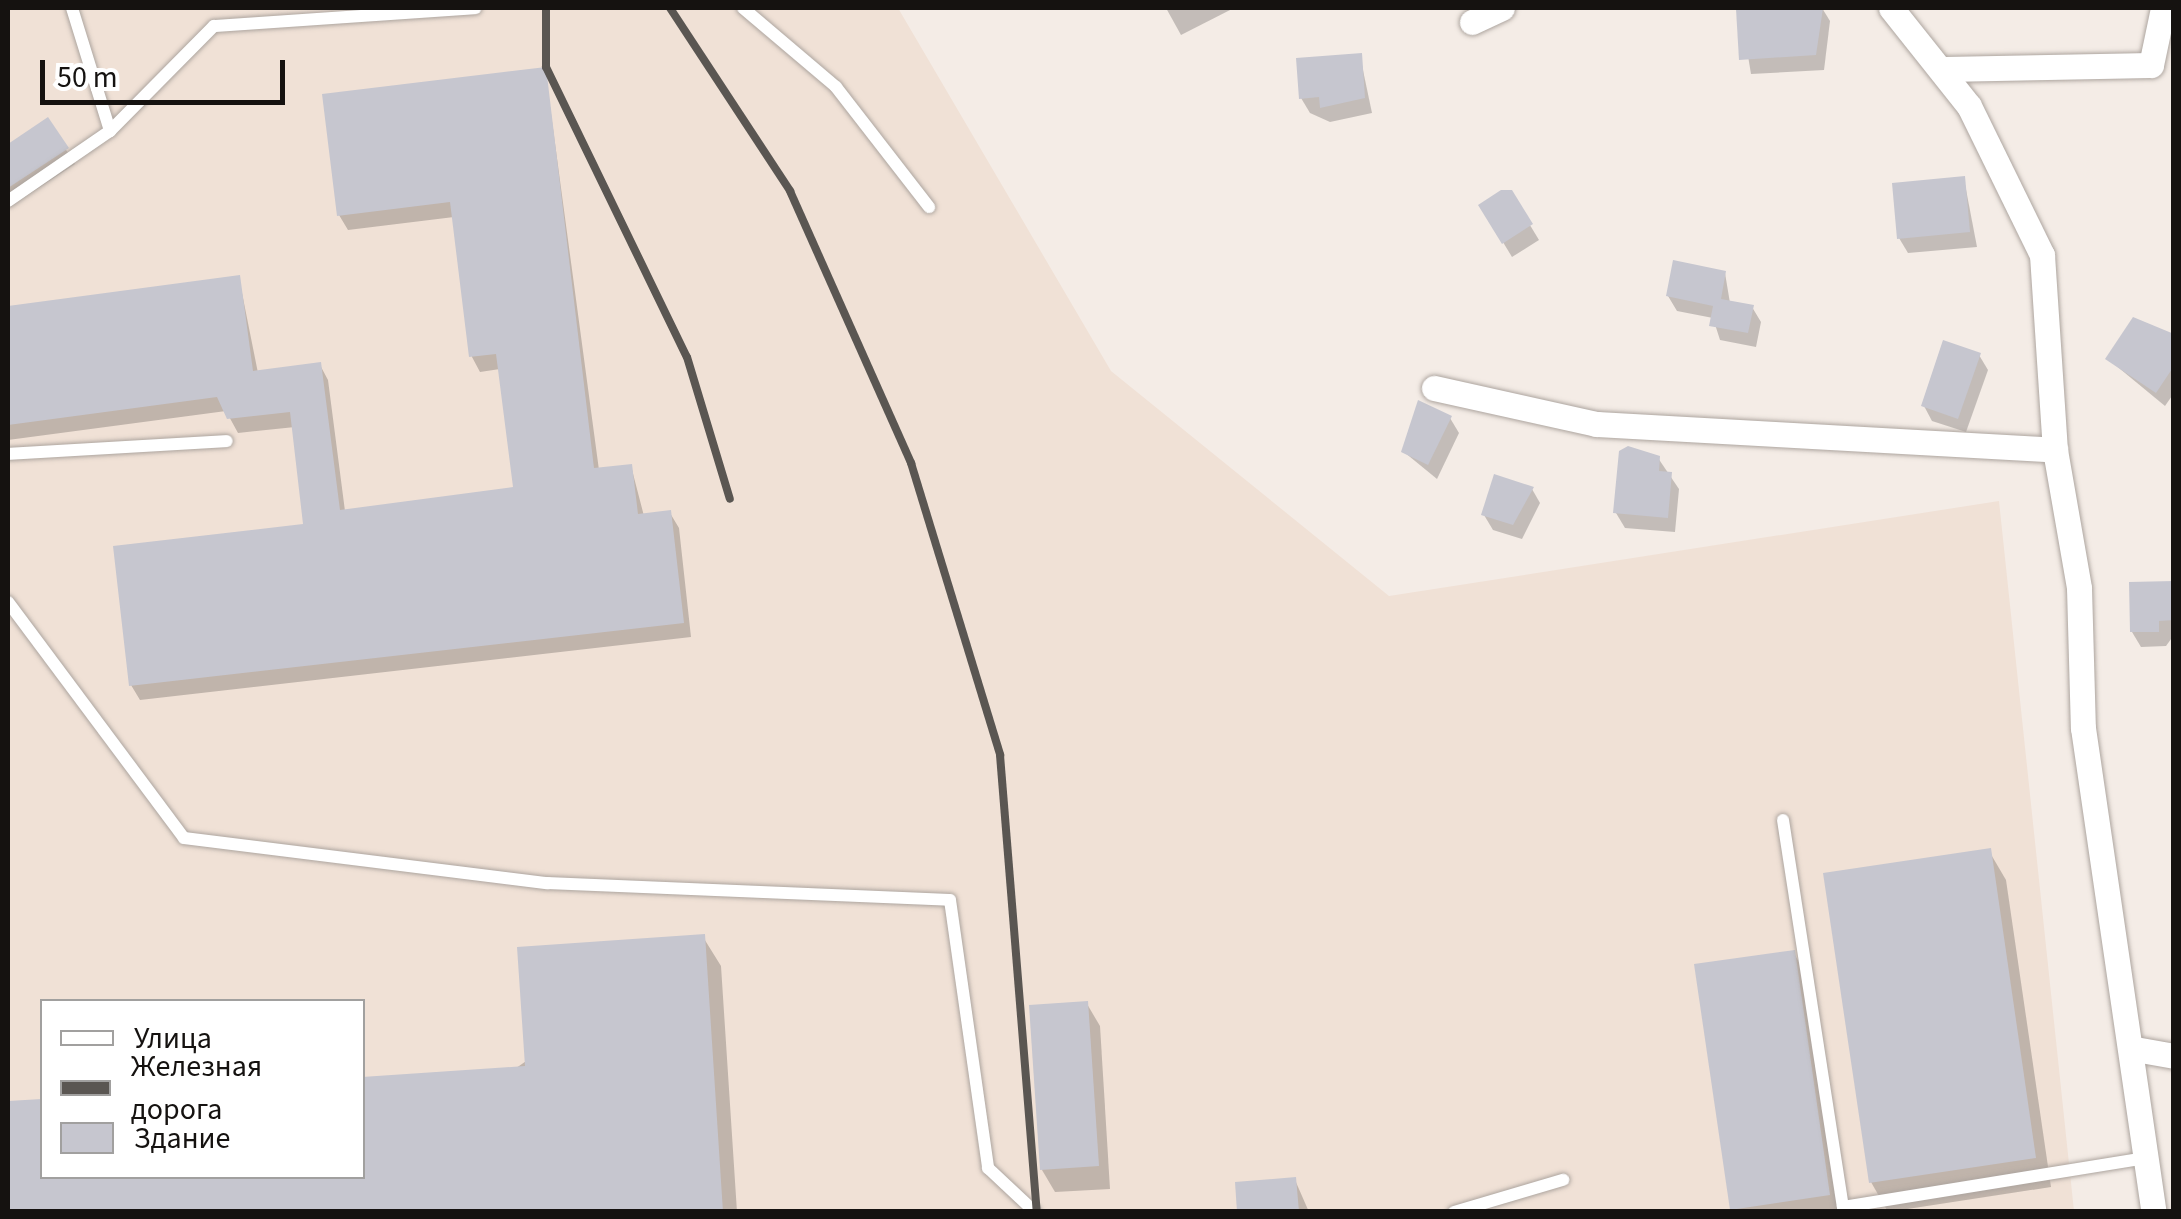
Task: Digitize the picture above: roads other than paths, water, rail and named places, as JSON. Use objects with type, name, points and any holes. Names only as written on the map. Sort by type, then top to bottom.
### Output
[{"type":"street","points":[[1472,22],[1502,8]]},
{"type":"street","points":[[1891,8],[1944,70],[2042,254],[2055,450],[2079,588],[2082,728],[2103,886],[2135,1049],[2154,1212]]},
{"type":"street","points":[[1944,70],[2151,65],[2162,8]]},
{"type":"street","points":[[1434,388],[1596,424],[2055,450]]},
{"type":"street","points":[[2135,1049],[2174,1056]]},
{"type":"lane","points":[[72,8],[110,131]]},
{"type":"lane","points":[[8,200],[110,131],[214,26],[475,8]]},
{"type":"lane","points":[[743,8],[836,87],[929,206]]},
{"type":"lane","points":[[8,454],[227,441]]},
{"type":"lane","points":[[8,602],[184,838],[547,883],[950,900],[988,1168],[1036,1212]]},
{"type":"lane","points":[[1783,820],[1842,1207],[2146,1158]]},
{"type":"lane","points":[[1454,1212],[1563,1180]]},
{"type":"railway","points":[[546,8],[546,67],[687,357],[730,499]]},
{"type":"railway","points":[[670,8],[790,191],[911,463],[1000,755],[1037,1212]]}]
